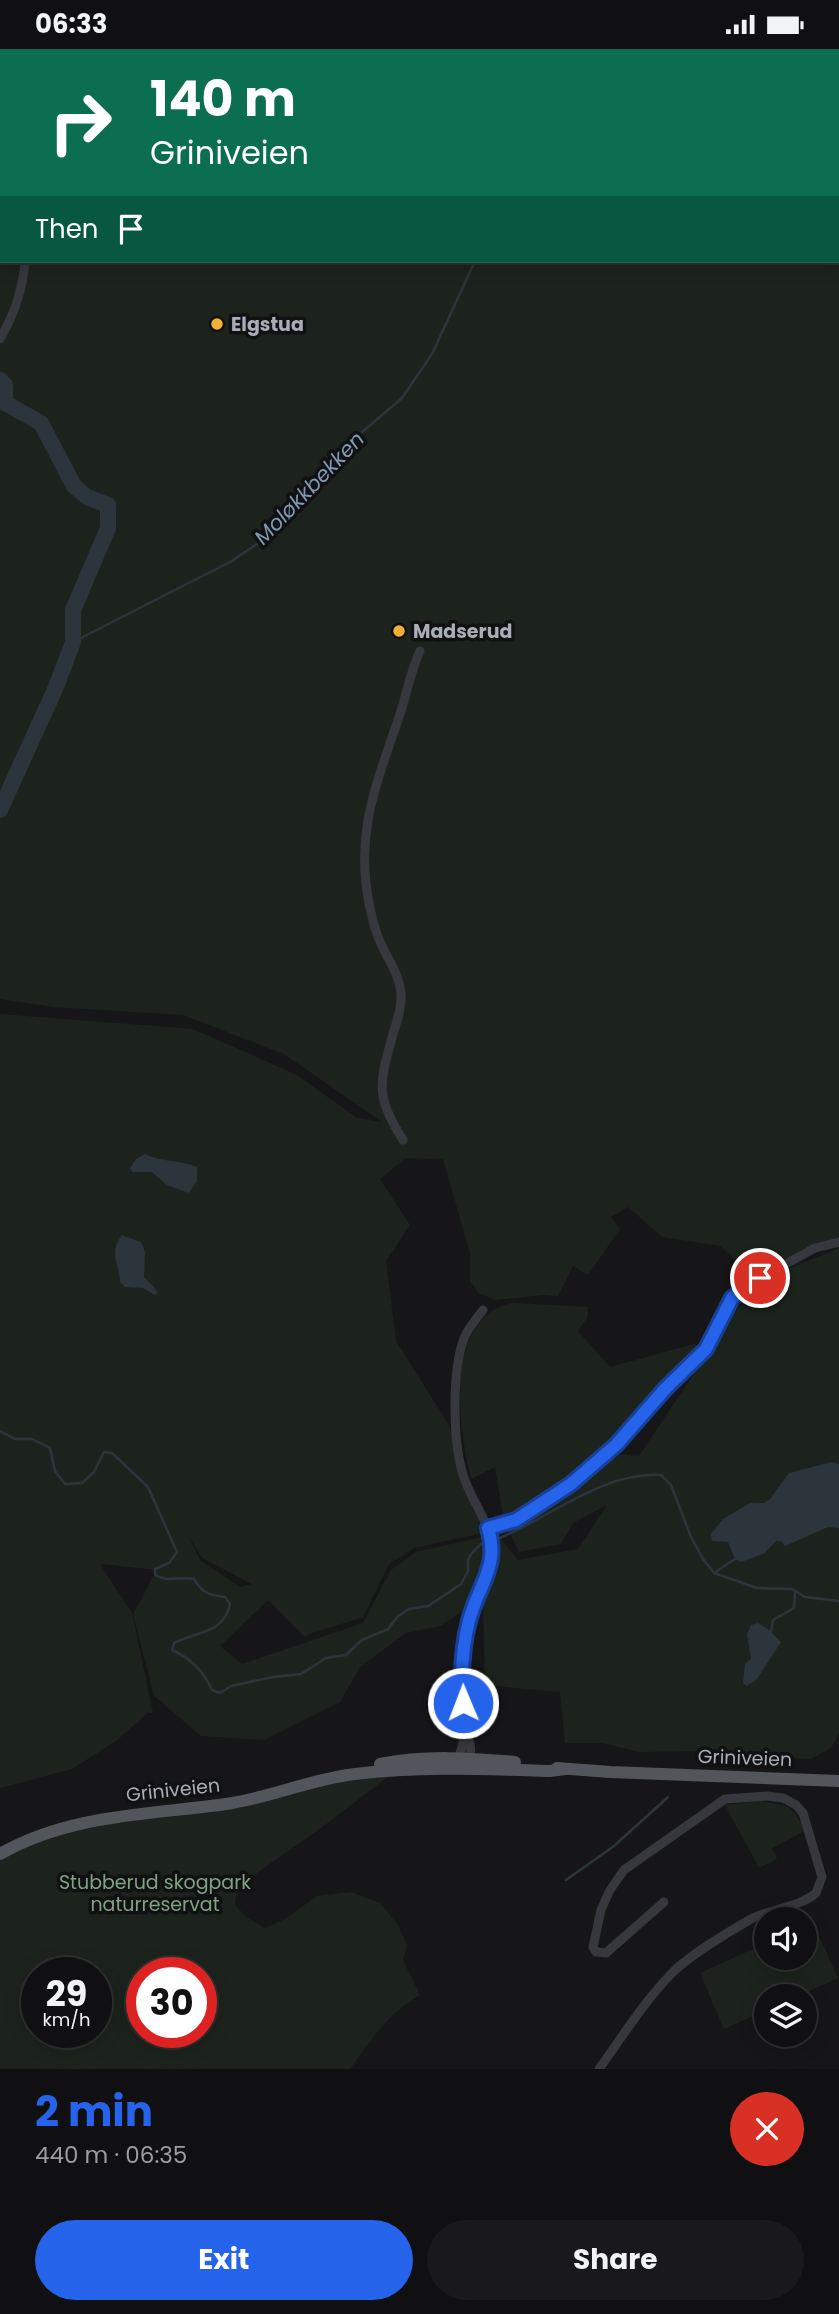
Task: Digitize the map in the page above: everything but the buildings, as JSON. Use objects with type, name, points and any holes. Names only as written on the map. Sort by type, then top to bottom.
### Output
[{"type":"main road","name":"Griniveien","points":[[0,1854],[47,1832],[91,1821],[229,1804],[353,1774],[464,1762],[839,1781]]},
{"type":"street","points":[[0,339],[10,322],[21,289],[25,263]]},
{"type":"street","points":[[403,1140],[389,1117],[382,1098],[382,1078],[399,1017],[401,995],[397,974],[377,934],[370,907],[363,851],[366,821],[409,677],[420,651]]},
{"type":"street","points":[[490,1536],[571,1484],[616,1445],[665,1389],[706,1349],[732,1298],[760,1278],[806,1252],[839,1242]]},
{"type":"street","points":[[464,1762],[470,1743],[465,1727],[461,1679],[469,1622],[493,1558],[490,1536],[464,1480],[455,1418],[456,1379],[465,1337],[483,1310]]},
{"type":"street","points":[[599,2069],[672,1973],[752,1919],[775,1908],[802,1901],[816,1893],[822,1877],[803,1813],[796,1805],[783,1798],[767,1796],[725,1799],[624,1870],[610,1890],[601,1910],[593,1947],[596,1952],[606,1953],[664,1902]]},
{"type":"green space","points":[[0,263],[839,263],[839,1238],[805,1248],[735,1286],[742,1267],[721,1246],[662,1237],[628,1207],[611,1217],[620,1229],[588,1275],[573,1266],[558,1296],[496,1300],[478,1293],[470,1281],[470,1253],[443,1159],[406,1158],[380,1179],[410,1225],[386,1261],[396,1341],[449,1425],[474,1507],[518,1560],[578,1549],[607,1505],[573,1523],[561,1544],[519,1552],[503,1517],[495,1467],[471,1479],[462,1433],[461,1377],[465,1351],[474,1329],[490,1312],[512,1303],[588,1307],[587,1318],[578,1331],[610,1367],[694,1344],[698,1347],[638,1413],[596,1452],[639,1456],[738,1308],[773,1275],[839,1248],[839,1734],[831,1748],[811,1759],[706,1751],[639,1752],[602,1743],[565,1743],[560,1692],[485,1685],[482,1557],[480,1574],[466,1609],[440,1626],[406,1633],[360,1667],[340,1702],[264,1740],[201,1736],[154,1696],[133,1614],[157,1570],[101,1564],[132,1613],[153,1713],[148,1713],[116,1741],[72,1769],[0,1788],[0,1014],[193,1029],[297,1075],[357,1118],[382,1122],[284,1054],[183,1015],[53,1007],[0,999]],"holes":[[[483,1533],[482,1537],[416,1552],[391,1570],[363,1623],[242,1664],[220,1646],[268,1600],[304,1636],[363,1617],[389,1564],[414,1548]],[[188,1535],[202,1558],[252,1584],[240,1587],[200,1560]]]},
{"type":"green space","name":"Stubberud skogpark naturreservat","points":[[389,1776],[241,1884],[235,1905],[246,1917],[265,1928],[285,1919],[317,1896],[351,1892],[380,1903],[399,1926],[407,1946],[403,1960],[420,1995],[389,2019],[350,2069],[0,2069],[0,1858],[39,1836],[325,1783]]},
{"type":"green space","points":[[759,1801],[788,1807],[797,1815],[805,1831],[772,1848],[777,1859],[759,1868],[725,1805]]},
{"type":"green space","points":[[817,1932],[838,1978],[817,1988],[817,1984],[754,1984],[754,2015],[724,2029],[700,1973],[754,1948],[754,1970],[817,1970]]},
{"type":"shaded area","points":[[145,1154],[197,1167],[197,1181],[189,1193],[167,1185],[152,1172],[132,1172],[130,1168],[136,1159]]},
{"type":"shaded area","points":[[122,1235],[141,1242],[145,1252],[144,1277],[158,1292],[155,1295],[143,1288],[125,1287],[120,1282],[115,1253]]},
{"type":"shaded area","points":[[832,1462],[839,1464],[839,1528],[828,1527],[785,1546],[781,1541],[776,1541],[765,1553],[741,1562],[735,1559],[728,1542],[712,1541],[711,1534],[723,1519],[750,1503],[764,1503],[770,1499],[789,1473]]},
{"type":"shaded area","points":[[758,1623],[781,1642],[757,1679],[747,1686],[743,1683],[745,1664],[751,1659],[747,1634],[751,1625]]},
{"type":"waterway","name":"Moløkkbekken","points":[[73,642],[230,562],[267,537],[333,457],[402,398],[432,354],[474,263]]},
{"type":"waterway","points":[[0,380],[5,385],[5,403],[41,423],[74,486],[87,497],[108,505],[108,528],[73,610],[73,642],[56,687],[0,810]]},
{"type":"waterway","points":[[0,1431],[15,1439],[32,1439],[50,1448],[55,1471],[65,1484],[82,1483],[94,1472],[104,1452],[112,1453],[148,1487],[177,1552],[169,1563],[155,1569],[155,1575],[165,1579],[194,1579],[204,1591],[225,1597],[230,1604],[227,1614],[216,1626],[174,1643],[172,1650],[191,1662],[201,1671],[212,1690],[220,1693],[231,1686],[301,1674],[326,1658],[346,1655],[362,1640],[388,1629],[398,1616],[409,1609],[428,1606],[461,1584],[468,1571],[471,1554],[488,1541]]},
{"type":"waterway","points":[[495,1540],[596,1489],[639,1476],[661,1475],[671,1485],[691,1537],[714,1573],[757,1588],[792,1589],[805,1597],[839,1601]]},
{"type":"waterway","points":[[714,1573],[735,1559]]},
{"type":"waterway","points":[[771,1632],[773,1620],[794,1608],[795,1592]]},
{"type":"waterway","points":[[566,1880],[614,1846],[668,1797]]},
{"type":"place","name":"Elgstua","points":[[217,324]]},
{"type":"place","name":"Madserud","points":[[399,631]]},
{"type":"route","points":[[463,1703],[461,1679],[469,1622],[493,1558],[488,1528],[516,1520],[571,1484],[616,1445],[665,1389],[706,1349],[732,1298],[760,1278]]}]
